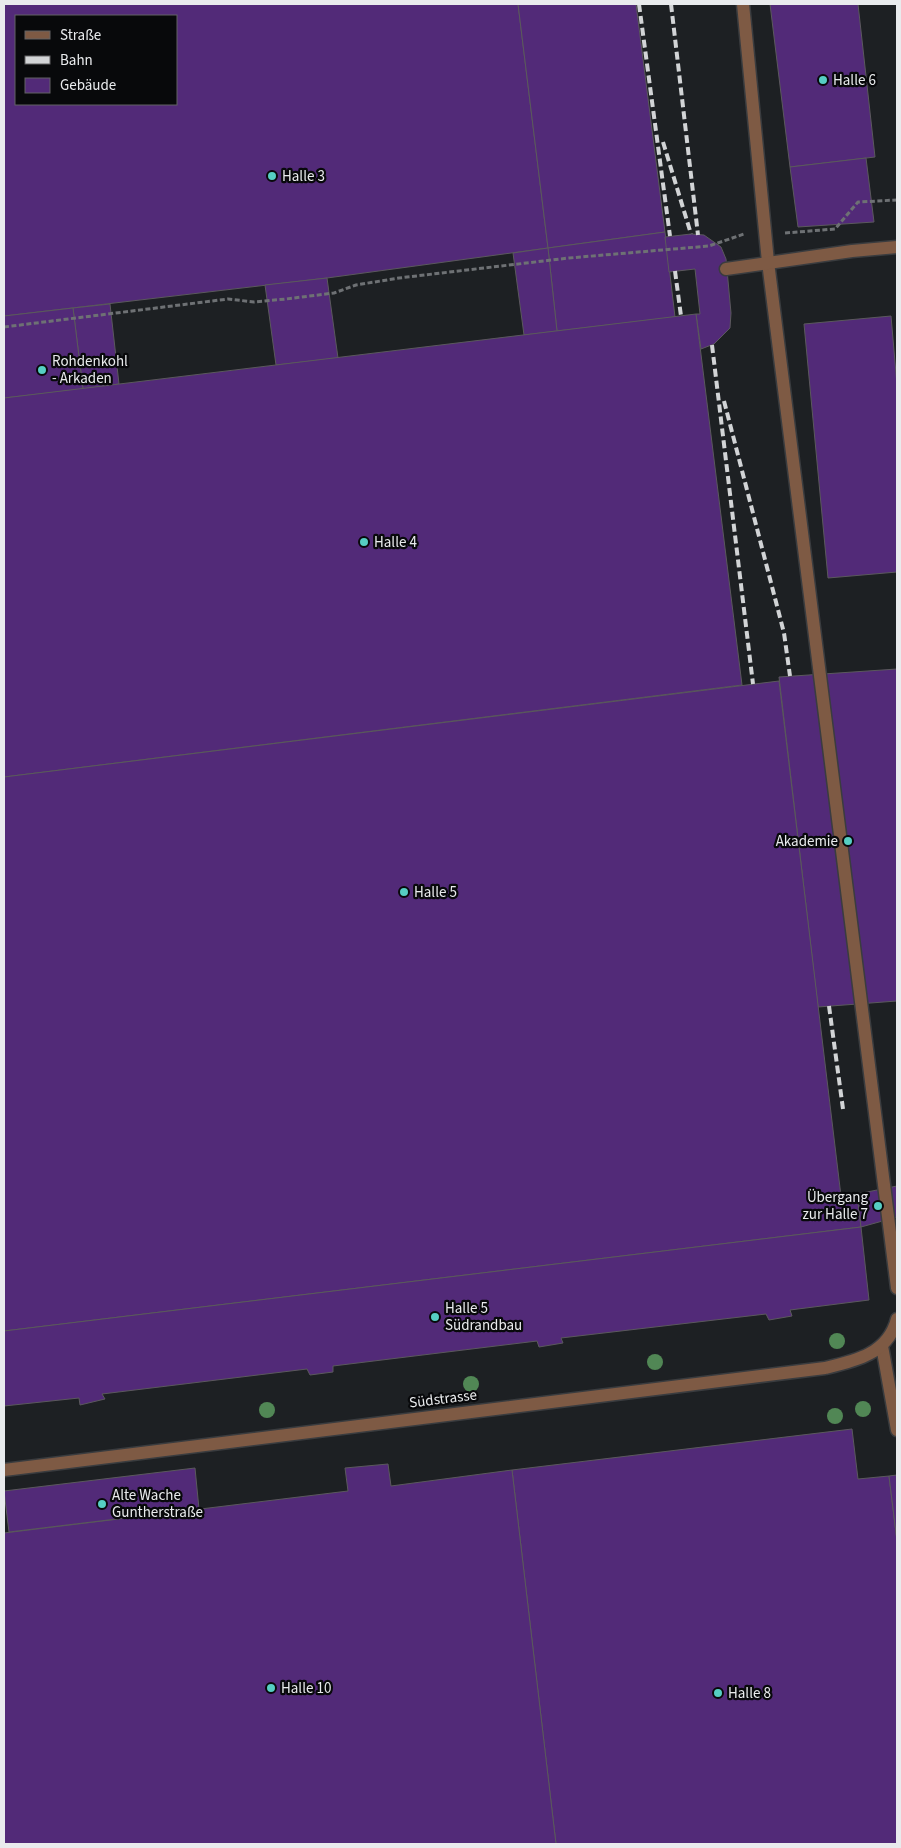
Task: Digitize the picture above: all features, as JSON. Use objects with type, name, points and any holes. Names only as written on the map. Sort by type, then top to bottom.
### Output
[{"type":"lane","points":[[743,4],[768,262],[897,1288]]},
{"type":"lane","points":[[726,269],[768,262],[897,247]]},
{"type":"lane","points":[[897,1319],[895,1329],[882,1346],[897,1430]]},
{"type":"lane","name":"Südstrasse","points":[[4,1470],[825,1368],[862,1359],[882,1346]]},
{"type":"path","points":[[4,327],[228,300],[254,302],[286,300],[334,293],[356,285],[399,278],[587,257],[709,246],[741,234],[765,232],[801,233],[835,229],[858,202],[897,200]]},
{"type":"building","name":"Halle 3","points":[[4,4],[518,4],[548,248],[327,278],[4,316]]},
{"type":"building","points":[[518,4],[636,4],[665,232],[548,248]]},
{"type":"building","name":"Halle 6","points":[[770,4],[858,4],[875,157],[790,167]]},
{"type":"building","points":[[866,158],[874,222],[798,227],[790,167]]},
{"type":"building","points":[[665,232],[675,317],[557,331],[548,248]]},
{"type":"building","points":[[691,234],[704,235],[721,247],[726,259],[731,313],[730,328],[714,344],[701,349],[696,314],[700,314],[695,269],[669,272],[665,237]]},
{"type":"building","points":[[548,248],[557,331],[524,335],[513,253]]},
{"type":"building","points":[[327,278],[338,358],[276,365],[265,285]]},
{"type":"building","points":[[110,304],[119,384],[83,389],[73,308]]},
{"type":"building","name":"Rohdenkohl - Arkaden","points":[[73,308],[83,389],[4,398],[4,316]]},
{"type":"building","name":"Halle 4","points":[[696,314],[742,685],[4,777],[4,398]]},
{"type":"building","points":[[891,316],[897,385],[897,572],[828,578],[804,324]]},
{"type":"building","name":"Akademie","points":[[897,669],[897,1001],[818,1007],[779,677]]},
{"type":"building","name":"Halle 5","points":[[779,681],[841,1196],[857,1194],[861,1227],[4,1331],[4,777]]},
{"type":"building","name":"Übergang zur Halle 7","points":[[897,1186],[897,1217],[861,1227],[857,1194]]},
{"type":"building","name":"Halle 5 Südrandbau","points":[[861,1227],[869,1300],[790,1310],[792,1316],[769,1320],[766,1314],[561,1338],[563,1343],[539,1347],[537,1341],[333,1366],[333,1372],[310,1375],[307,1369],[102,1394],[105,1399],[80,1405],[79,1398],[4,1406],[4,1331]]},
{"type":"building","name":"Halle 8","points":[[852,1429],[858,1479],[889,1476],[897,1541],[897,1844],[556,1844],[512,1470]]},
{"type":"building","name":"Halle 10","points":[[388,1464],[391,1486],[512,1470],[556,1844],[4,1844],[4,1533],[348,1491],[345,1468]]},
{"type":"building","name":"Alte Wache Guntherstraße","points":[[195,1468],[199,1509],[9,1532],[4,1491]]},
{"type":"building","points":[[897,1475],[897,1541],[889,1476]]},
{"type":"railway","points":[[639,4],[670,236]]},
{"type":"railway","points":[[671,4],[698,235]]},
{"type":"railway","points":[[663,142],[691,234]]},
{"type":"railway","points":[[675,271],[681,316]]},
{"type":"railway","points":[[712,345],[753,684]]},
{"type":"railway","points":[[724,401],[784,633],[790,676]]},
{"type":"railway","points":[[829,1006],[843,1109]]},
{"type":"place","name":"Halle 6","points":[[823,80]]},
{"type":"place","name":"Halle 3","points":[[272,176]]},
{"type":"place","name":"Rohdenkohl - Arkaden","points":[[42,370]]},
{"type":"place","name":"Halle 4","points":[[364,542]]},
{"type":"place","name":"Akademie","points":[[848,841]]},
{"type":"place","name":"Halle 5","points":[[404,892]]},
{"type":"place","name":"Übergang zur Halle 7","points":[[878,1206]]},
{"type":"place","name":"Halle 5 Südrandbau","points":[[435,1317]]},
{"type":"place","name":"Alte Wache Guntherstraße","points":[[102,1504]]},
{"type":"place","name":"Halle 10","points":[[271,1688]]},
{"type":"place","name":"Halle 8","points":[[718,1693]]}]
